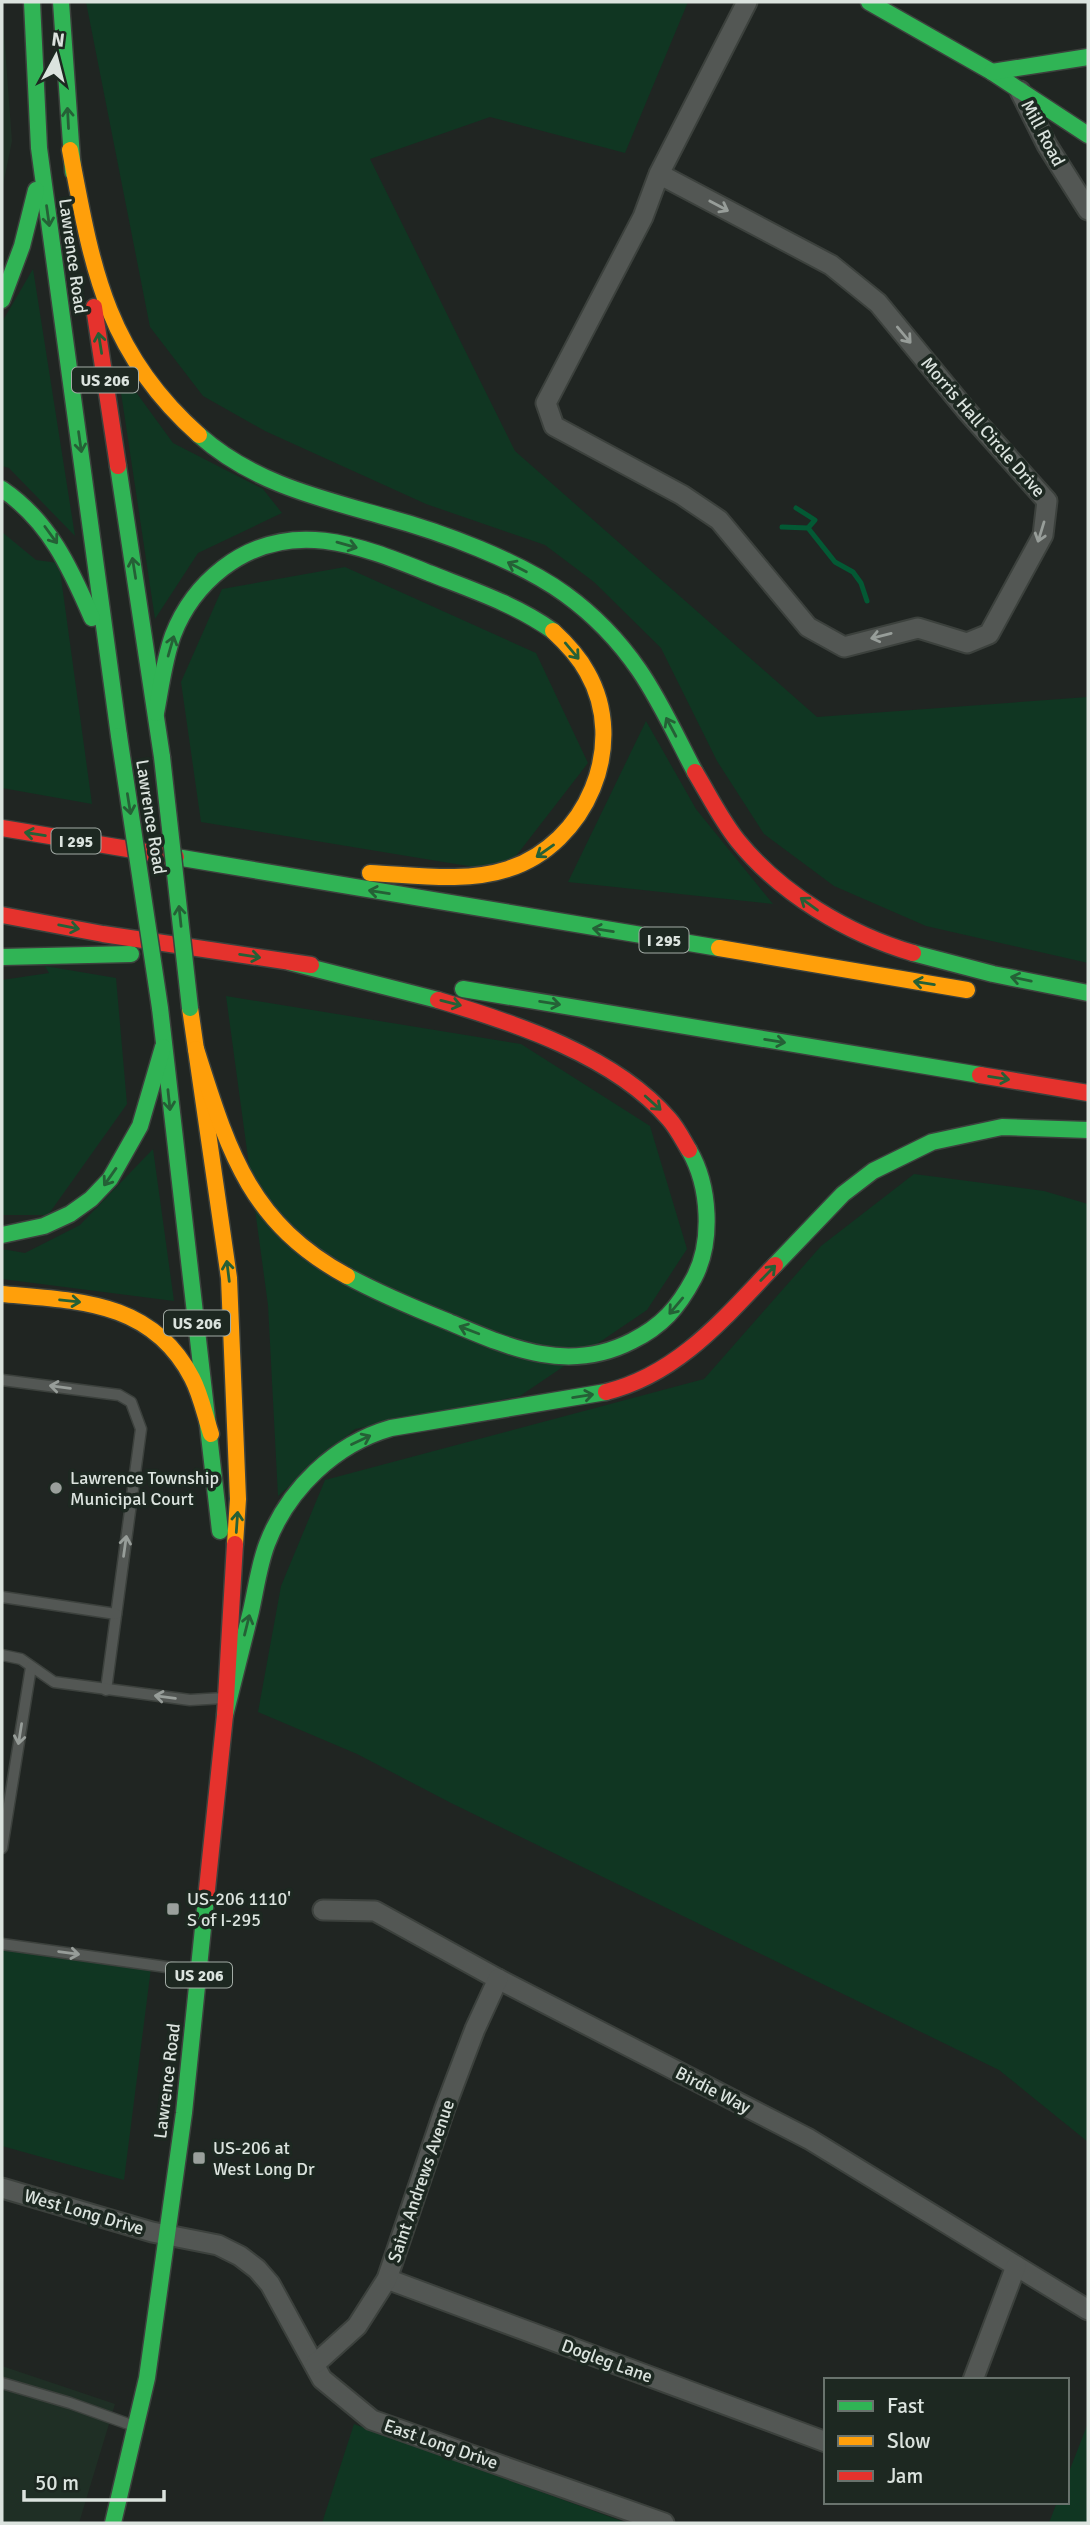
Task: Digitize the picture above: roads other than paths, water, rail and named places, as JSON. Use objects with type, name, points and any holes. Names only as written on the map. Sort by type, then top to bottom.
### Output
[{"type":"main road","name":"Lawrence Road","points":[[32,2],[39,148],[119,736],[160,1008],[186,1250],[211,1434],[229,1639]]},
{"type":"main road","name":"Lawrence Road","points":[[61,2],[70,150],[156,713],[190,1008],[229,1278],[238,1499],[225,1715],[199,1971],[167,2235],[137,2427],[113,2523]]},
{"type":"main road","points":[[869,2],[992,72],[1088,135]]},
{"type":"main road","points":[[992,72],[1088,57]]},
{"type":"main road","points":[[2,300],[27,232],[36,188],[39,148]]},
{"type":"main road","points":[[70,150],[94,269],[106,306],[122,342],[143,375],[167,406],[195,433],[227,456],[285,486],[397,519],[463,543],[564,593],[592,616],[623,649],[649,685],[699,778],[745,849],[778,881],[814,909],[853,932],[889,947],[922,957],[1088,993]]},
{"type":"main road","points":[[2,489],[34,515],[52,536],[78,585],[112,673]]},
{"type":"main road","points":[[156,713],[168,652],[176,628],[188,605],[204,584],[222,567],[242,554],[265,545],[290,540],[315,539],[341,543],[408,564],[472,589],[547,627],[567,644],[582,663],[593,684],[601,709],[603,759],[587,806],[573,826],[535,858],[511,868],[468,875],[239,869]]},
{"type":"main road","points":[[87,825],[151,853]]},
{"type":"main road","name":"I 295","points":[[2,828],[979,992]]},
{"type":"main road","points":[[2,915],[103,934],[212,949],[1088,1093]]},
{"type":"main road","points":[[2,957],[212,949]]},
{"type":"main road","points":[[196,1049],[232,1154],[253,1194],[293,1240],[336,1270],[462,1328],[528,1350],[557,1356],[593,1355],[628,1344],[653,1330],[679,1305],[691,1287],[702,1260],[708,1232],[708,1203],[694,1156],[679,1132],[654,1104],[605,1069],[526,1029],[463,1006],[289,962]]},
{"type":"main road","points":[[2,1234],[44,1226],[70,1214],[91,1199],[110,1180],[140,1126],[163,1047]]},
{"type":"main road","points":[[225,1715],[267,1545],[278,1519],[293,1495],[312,1473],[331,1457],[382,1430],[598,1394],[641,1380],[681,1358],[705,1338],[843,1195],[873,1171],[932,1142],[1002,1127],[1088,1130]]},
{"type":"main road","points":[[2,1294],[98,1303],[122,1310],[144,1322],[162,1336],[181,1357],[193,1380],[211,1434]]},
{"type":"street","name":"Morris Hall Circle Drive","points":[[659,174],[831,265],[878,303],[966,410],[1047,501],[1043,535],[989,634],[967,643],[918,628],[844,647],[808,627],[719,520],[682,495],[554,426],[546,403],[643,217],[659,174],[747,2]]},
{"type":"street","name":"Mill Road","points":[[1020,91],[1047,145],[1088,210]]},
{"type":"street","name":"Birdie Way","points":[[323,1910],[374,1911],[498,1979],[810,2139],[1088,2310]]},
{"type":"street","name":"Saint Andrews Avenue","points":[[314,2364],[357,2326],[387,2279],[445,2108],[475,2029],[498,1979]]},
{"type":"street","name":"West Long Drive","points":[[2,2188],[167,2235]]},
{"type":"street","name":"East Long Drive","points":[[167,2235],[218,2245],[240,2256],[257,2269],[270,2284],[322,2379],[372,2420],[664,2523]]},
{"type":"street","points":[[974,2378],[1016,2266]]},
{"type":"street","name":"Dogleg Lane","points":[[387,2279],[824,2441]]},
{"type":"lane","points":[[2,1380],[119,1395],[131,1402],[141,1429],[106,1690]]},
{"type":"lane","points":[[2,1597],[116,1614]]},
{"type":"lane","points":[[2,1655],[21,1659],[54,1682],[190,1700],[224,1698]]},
{"type":"lane","points":[[2,1848],[31,1667]]},
{"type":"lane","points":[[2,1944],[199,1971]]},
{"type":"lane","points":[[2,2383],[137,2427]]},
{"type":"waterway","points":[[796,508],[815,520],[808,528]]},
{"type":"waterway","points":[[782,527],[808,528],[835,562],[853,572],[861,583],[867,601]]},
{"type":"place","name":"Lawrence Township Municipal Court","points":[[56,1488]]},
{"type":"place","name":"US-206 1110' S of I-295","points":[[173,1909]]},
{"type":"place","name":"US-206 at West Long Dr","points":[[199,2158]]}]
